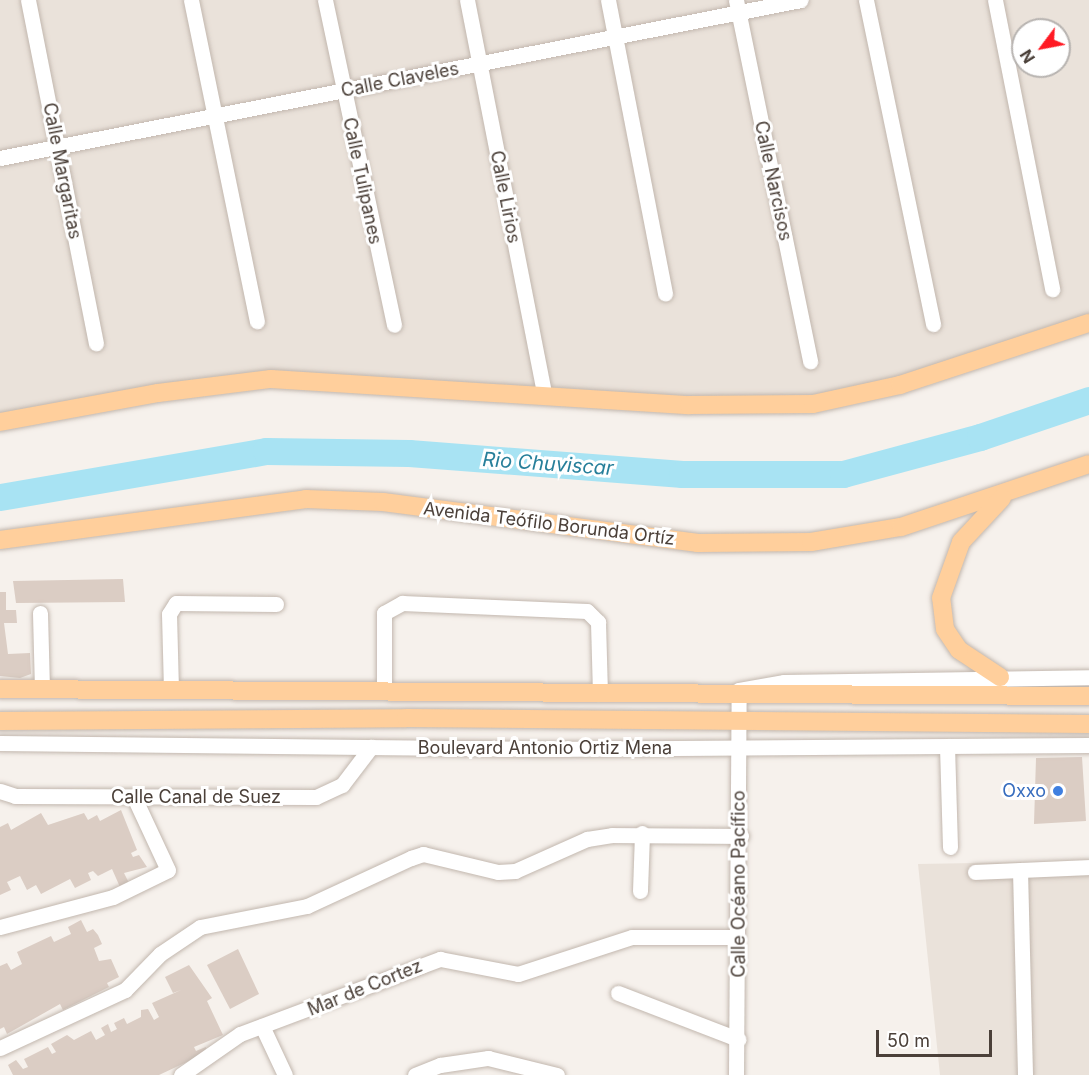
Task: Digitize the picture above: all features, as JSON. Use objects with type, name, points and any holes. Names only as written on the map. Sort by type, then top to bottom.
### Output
[{"type":"main road","points":[[0,422],[158,393],[271,379],[544,394],[689,405],[813,404],[900,385],[1089,323]]},
{"type":"main road","name":"Avenida Teófilo Borunda Ortíz","points":[[0,540],[306,499],[383,502],[698,543],[811,542],[901,527],[1089,464]]},
{"type":"main road","points":[[1000,677],[959,650],[945,629],[941,598],[961,542],[1008,493]]},
{"type":"main road","points":[[0,689],[1089,696]]},
{"type":"main road","name":"Boulevard Antonio Ortiz Mena","points":[[0,721],[406,718],[737,723],[1089,724]]},
{"type":"street","name":"Calle Margaritas","points":[[28,0],[96,343]]},
{"type":"street","points":[[191,0],[213,117],[257,321]]},
{"type":"street","name":"Calle Tulipanes","points":[[325,0],[342,91],[394,325]]},
{"type":"street","name":"Calle Lirios","points":[[467,0],[544,394]]},
{"type":"street","points":[[608,0],[665,294]]},
{"type":"street","name":"Calle Claveles","points":[[0,159],[615,37],[737,6],[801,0]]},
{"type":"street","points":[[866,0],[933,324]]},
{"type":"street","points":[[995,0],[1052,289]]},
{"type":"street","name":"Calle Narcisos","points":[[737,6],[810,362]]},
{"type":"street","points":[[171,690],[169,614],[176,603],[276,604]]},
{"type":"street","points":[[384,691],[384,614],[402,603],[587,611],[598,622],[600,694]]},
{"type":"street","points":[[40,613],[42,689]]},
{"type":"street","points":[[737,694],[761,684],[1000,677],[1089,677]]},
{"type":"street","name":"Calle Océano Pacífico","points":[[736,1075],[737,937],[741,836],[737,694]]},
{"type":"street","name":"Boulevard Antonio Ortiz Mena","points":[[0,743],[738,749],[1089,745]]},
{"type":"street","points":[[947,746],[950,847]]},
{"type":"street","name":"Calle Canal de Suez","points":[[0,791],[15,796],[316,797],[342,785],[371,747]]},
{"type":"street","points":[[0,927],[113,897],[168,870],[134,797]]},
{"type":"street","points":[[0,1048],[125,990],[160,954],[200,927],[307,906],[423,854],[498,872],[515,871],[587,839],[642,833],[741,836]]},
{"type":"street","points":[[640,891],[642,833]]},
{"type":"street","points":[[975,872],[1089,867]]},
{"type":"street","points":[[1020,870],[1024,1075]]},
{"type":"street","name":"Mar de Cortez","points":[[181,1075],[240,1034],[440,959],[518,974],[632,937],[737,937]]},
{"type":"street","points":[[618,993],[738,1039]]},
{"type":"street","points":[[262,1026],[285,1075]]},
{"type":"street","points":[[415,1075],[440,1065],[488,1058],[557,1075]]},
{"type":"shaded area","points":[[0,0],[1089,0],[1089,323],[813,404],[324,379],[0,422]]},
{"type":"shaded area","points":[[1089,861],[1089,1075],[940,1075],[918,864]]},
{"type":"building","points":[[123,579],[125,602],[16,603],[13,581]]},
{"type":"building","points":[[0,592],[6,592],[6,610],[16,610],[17,623],[4,623],[8,654],[30,653],[31,674],[20,678],[0,676]]},
{"type":"building","points":[[1082,757],[1086,821],[1034,824],[1036,758]]},
{"type":"building","points":[[121,810],[137,850],[131,853],[133,857],[139,855],[147,867],[124,873],[129,883],[120,887],[112,869],[98,876],[93,871],[88,873],[91,880],[75,888],[70,879],[41,894],[36,885],[27,890],[20,876],[7,882],[11,890],[0,895],[0,827],[8,823],[11,830],[41,813],[48,825],[84,813],[88,820],[97,815],[100,821]]},
{"type":"building","points":[[81,920],[87,932],[93,929],[102,944],[94,948],[99,961],[111,959],[119,977],[107,983],[109,987],[63,1010],[60,1004],[7,1034],[4,1027],[0,1029],[0,966],[7,963],[11,970],[22,964],[17,952],[51,936],[54,942],[71,934],[68,927]]},
{"type":"building","points":[[238,949],[259,994],[230,1009],[207,965]]},
{"type":"building","points":[[189,965],[212,998],[207,1001],[223,1035],[194,1047],[196,1051],[206,1047],[206,1053],[159,1075],[13,1075],[8,1065],[16,1060],[23,1069],[28,1067],[24,1059],[48,1047],[52,1054],[56,1052],[51,1044],[67,1035],[74,1040],[91,1031],[96,1040],[105,1035],[101,1028],[108,1024],[111,1032],[117,1029],[114,1023],[124,1018],[127,1024],[141,1017],[141,1010],[148,1009],[154,1020],[159,1017],[152,1003],[181,990],[173,993],[165,977]]},
{"type":"waterway","name":"Rio Chuviscar","points":[[0,497],[266,451],[409,453],[682,474],[843,474],[980,437],[1089,400]]},
{"type":"place","name":"Oxxo","points":[[1058,791]]}]
